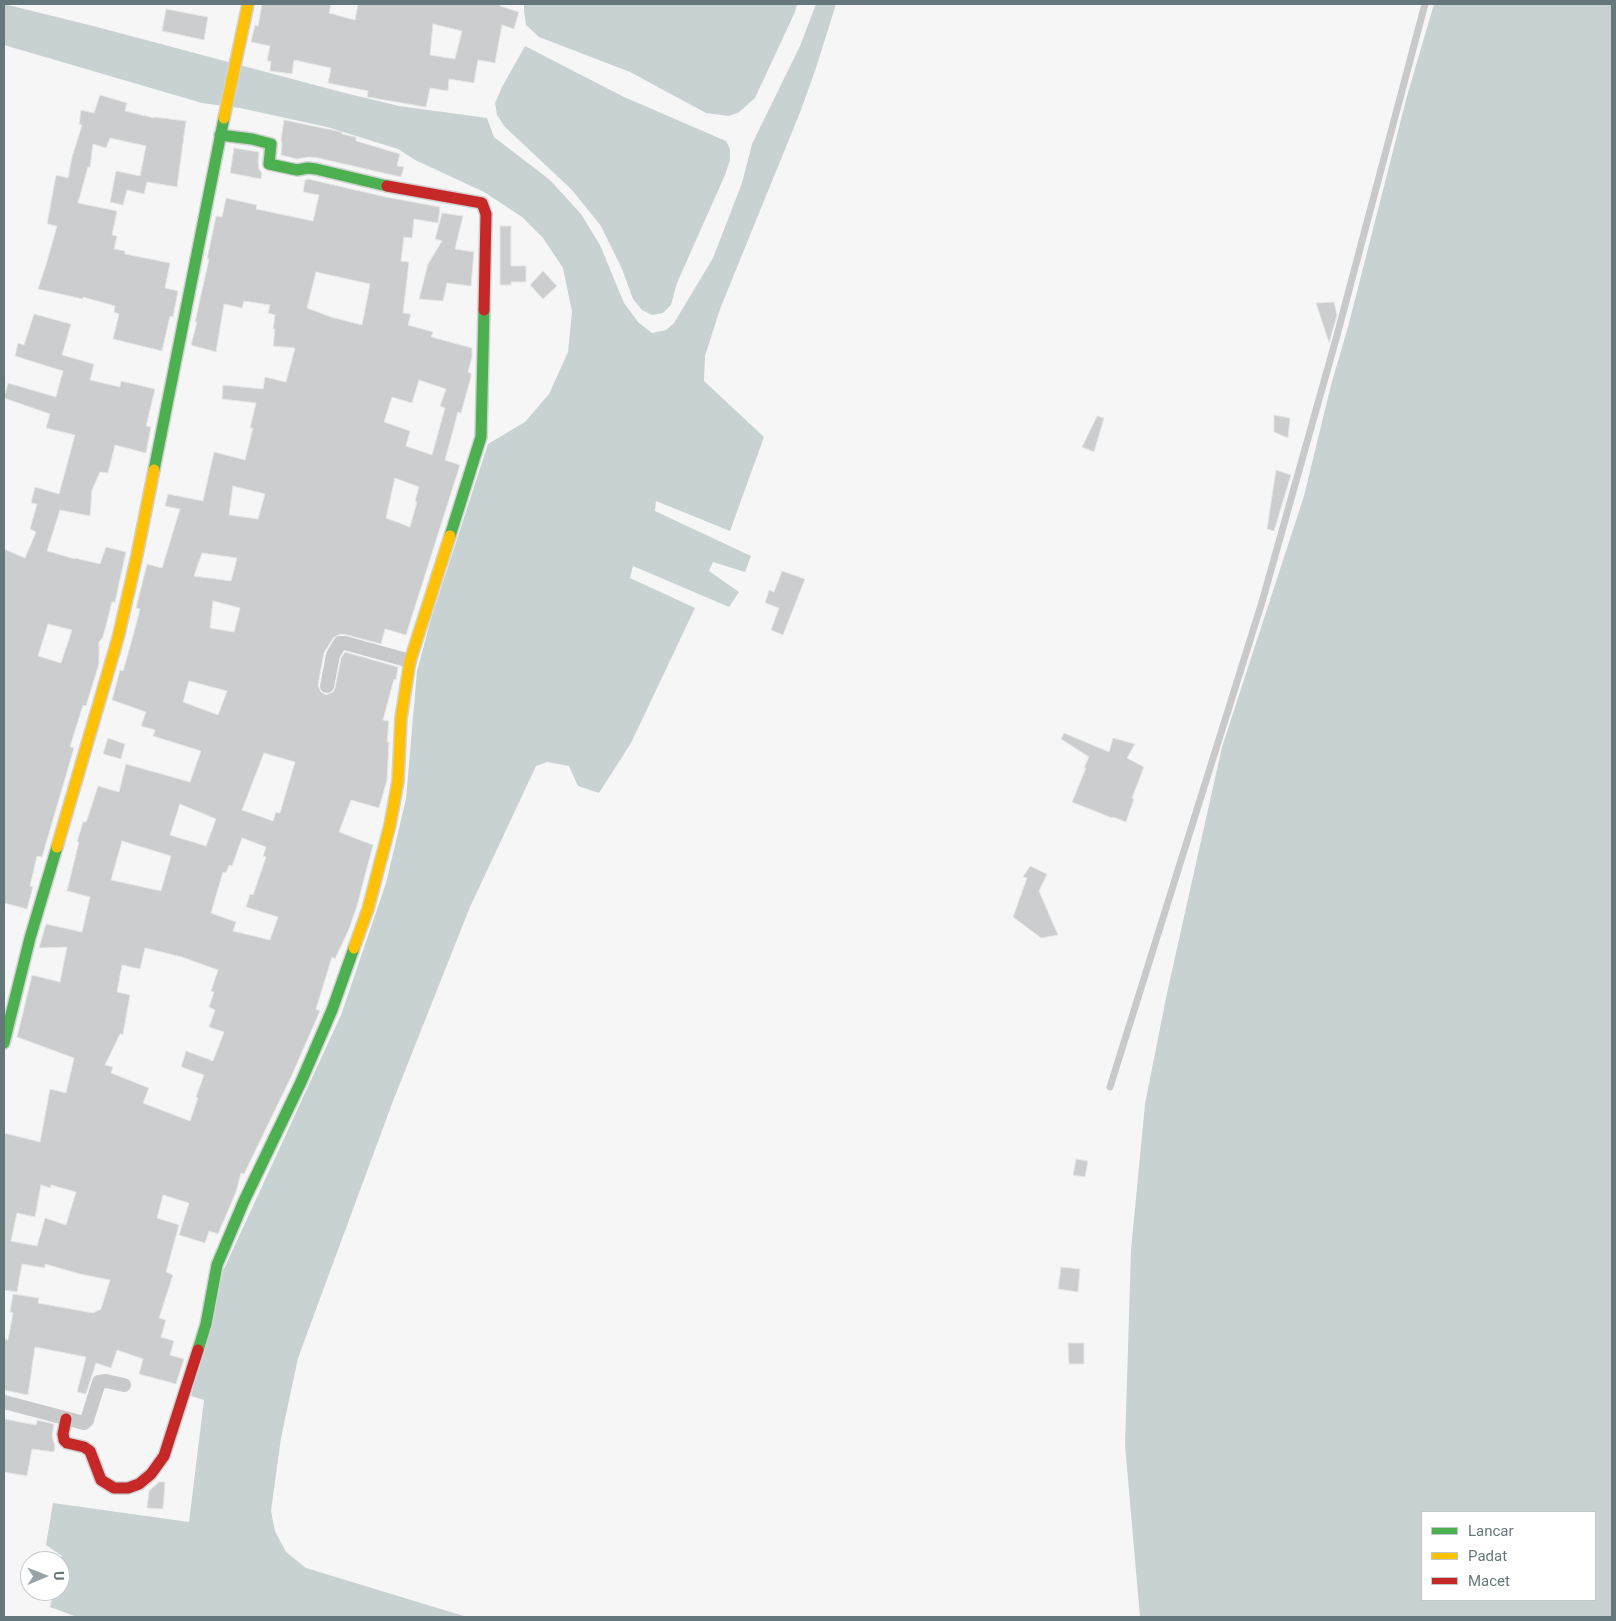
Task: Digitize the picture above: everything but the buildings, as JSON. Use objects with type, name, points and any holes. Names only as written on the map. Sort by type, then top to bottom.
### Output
[{"type":"street","points":[[4,1043],[30,938],[118,638],[136,560],[220,135],[248,4]]},
{"type":"street","points":[[66,1419],[63,1434],[64,1440],[90,1451],[101,1480],[114,1488],[128,1488],[140,1484],[151,1474],[164,1456],[206,1324],[217,1265],[244,1201],[301,1082],[332,1010],[368,909],[390,825],[398,781],[401,718],[410,661],[480,437],[486,214],[484,205],[482,203],[388,186],[316,169],[297,170],[269,164],[271,144],[252,139],[220,135]]},
{"type":"street","points":[[327,686],[333,655],[340,643],[410,661]]},
{"type":"street","points":[[4,1402],[86,1423],[99,1382],[106,1381],[124,1385]]},
{"type":"lane","points":[[1110,1087],[1262,602],[1336,339],[1425,4]]},
{"type":"shaded area","points":[[4,4],[399,106],[487,118],[494,137],[550,180],[581,214],[600,245],[624,303],[638,322],[652,333],[666,330],[674,323],[713,258],[742,183],[752,144],[800,46],[816,4],[836,4],[801,110],[720,309],[705,356],[704,381],[764,437],[730,531],[656,501],[655,511],[751,556],[745,572],[713,562],[709,571],[739,592],[729,607],[633,566],[630,578],[695,608],[631,743],[599,793],[578,786],[569,766],[547,762],[536,766],[470,907],[393,1101],[298,1358],[281,1438],[271,1511],[275,1531],[286,1552],[306,1568],[467,1617],[77,1617],[50,1607],[52,1601],[70,1601],[70,1551],[55,1551],[46,1545],[53,1503],[189,1522],[204,1400],[191,1396],[223,1271],[341,1015],[386,883],[406,799],[417,671],[431,619],[488,444],[525,422],[549,394],[568,352],[572,312],[563,268],[543,238],[522,217],[484,192],[415,160],[398,149],[327,127],[240,108],[202,103],[4,45]]},
{"type":"shaded area","points":[[524,4],[797,4],[755,98],[738,113],[728,116],[706,113],[630,72],[539,37],[526,25]]},
{"type":"shaded area","points":[[1434,4],[1612,4],[1612,1617],[1140,1617],[1125,1445],[1131,1250],[1145,1104],[1167,993],[1222,747],[1304,496],[1331,385],[1348,327],[1407,96]]},
{"type":"shaded area","points":[[525,46],[624,97],[726,141],[730,149],[730,160],[725,175],[677,283],[671,305],[663,313],[652,315],[642,310],[633,299],[622,269],[601,226],[572,190],[504,126],[497,115],[495,103]]},
{"type":"traffic: fast","points":[[154,470],[224,118]]},
{"type":"traffic: fast","points":[[220,135],[252,139],[271,144],[269,164],[297,170],[316,169],[387,186]]},
{"type":"traffic: fast","points":[[450,536],[481,437],[484,310]]},
{"type":"traffic: fast","points":[[4,1043],[30,938],[57,847]]},
{"type":"traffic: fast","points":[[198,1350],[206,1324],[217,1265],[244,1201],[301,1082],[332,1010],[354,948]]},
{"type":"traffic: slow","points":[[224,118],[248,4]]},
{"type":"traffic: slow","points":[[57,847],[118,638],[154,470]]},
{"type":"traffic: slow","points":[[354,948],[368,909],[390,825],[398,781],[401,718],[410,661],[450,536]]},
{"type":"traffic: jam","points":[[387,186],[482,203],[486,214],[484,310]]},
{"type":"traffic: jam","points":[[66,1419],[63,1434],[64,1440],[67,1443],[84,1447],[90,1451],[101,1480],[114,1488],[128,1488],[139,1484],[151,1474],[164,1456],[198,1350]]}]
